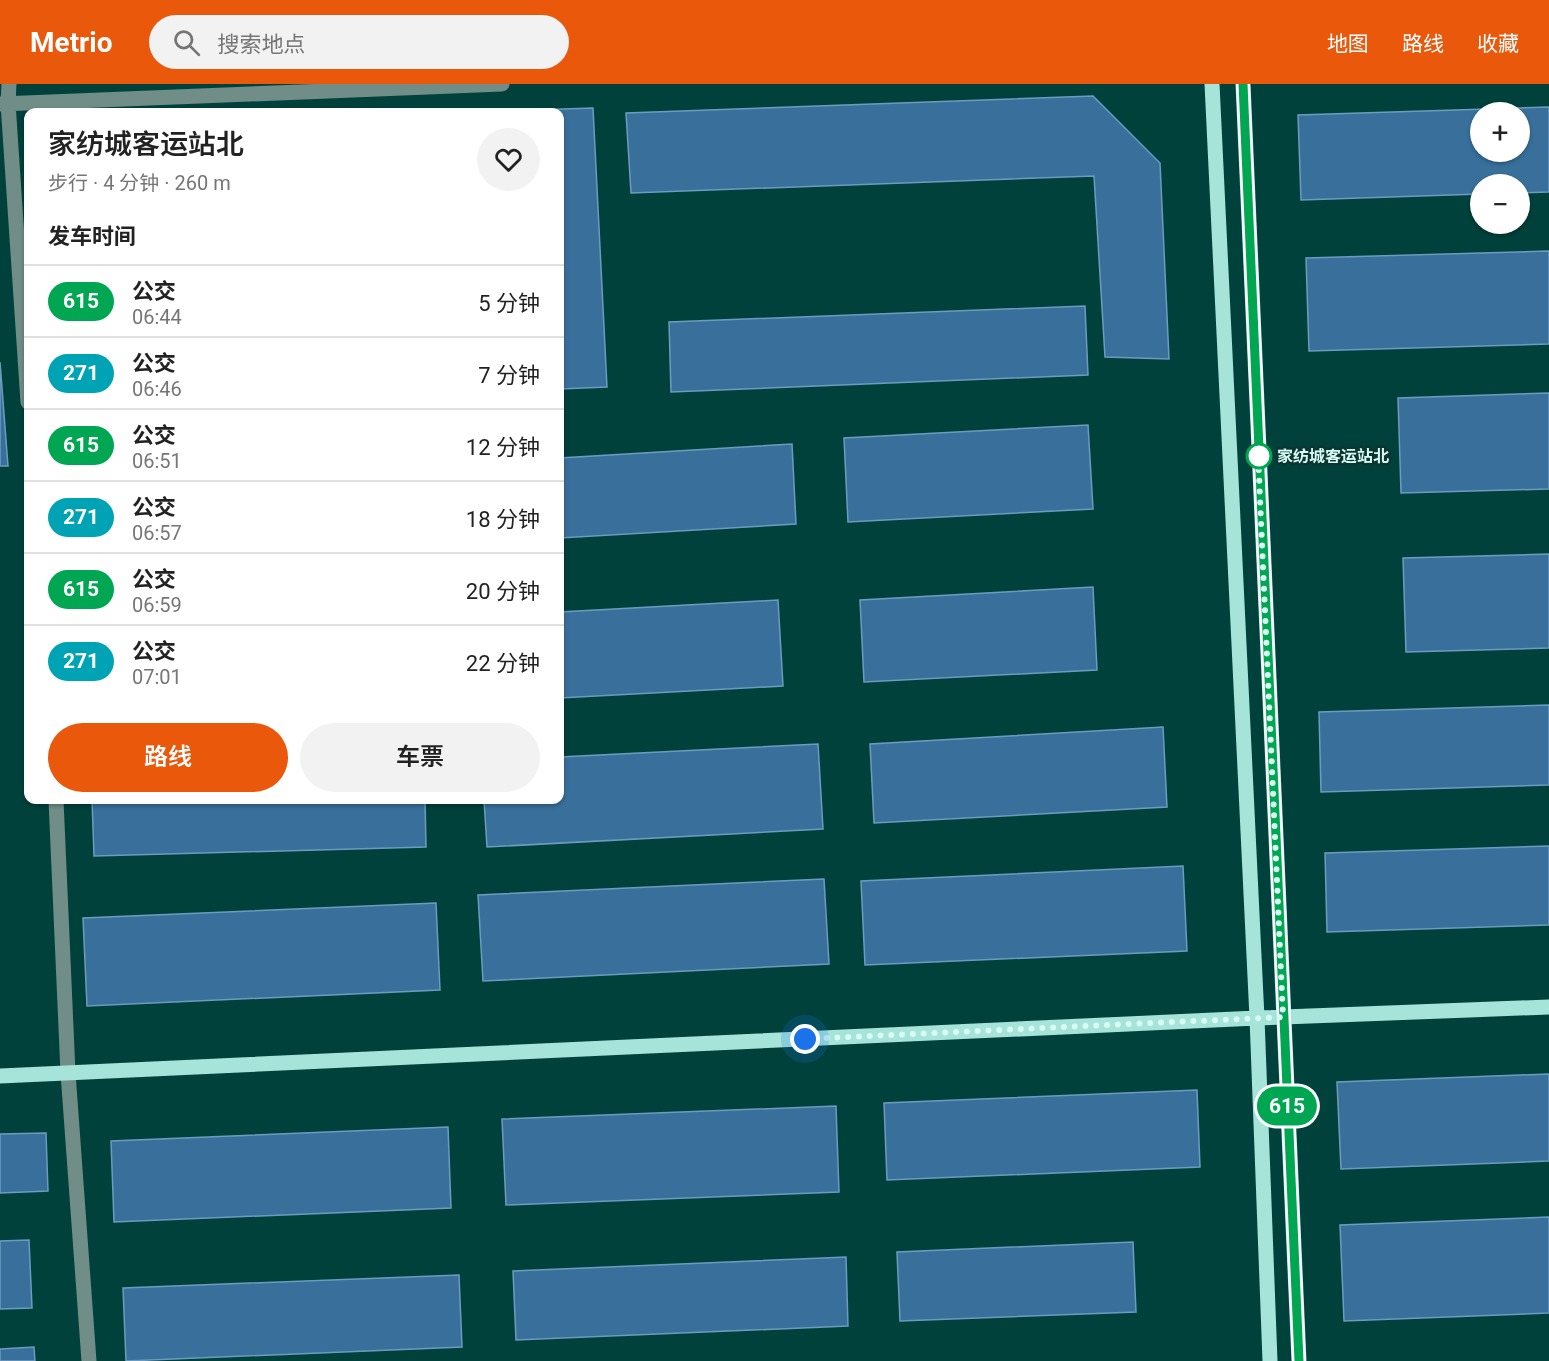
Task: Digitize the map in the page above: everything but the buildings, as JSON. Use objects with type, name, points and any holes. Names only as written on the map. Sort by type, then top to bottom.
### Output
[{"type":"main road","points":[[1212,84],[1257,1017],[1270,1361]]},
{"type":"main road","points":[[1243,84],[1299,1361]]},
{"type":"main road","points":[[0,1076],[1257,1017],[1549,1007]]},
{"type":"street","points":[[9,84],[4,104],[24,352]]},
{"type":"street","points":[[4,104],[502,84]]},
{"type":"street","points":[[56,804],[68,1073],[89,1361]]},
{"type":"bus line","name":"615","points":[[1243,84],[1299,1361]]},
{"type":"place","name":"家纺城客运站北","points":[[1259,456]]},
{"type":"route","points":[[805,1039],[1283,1017],[1258,453],[1259,456]]}]
